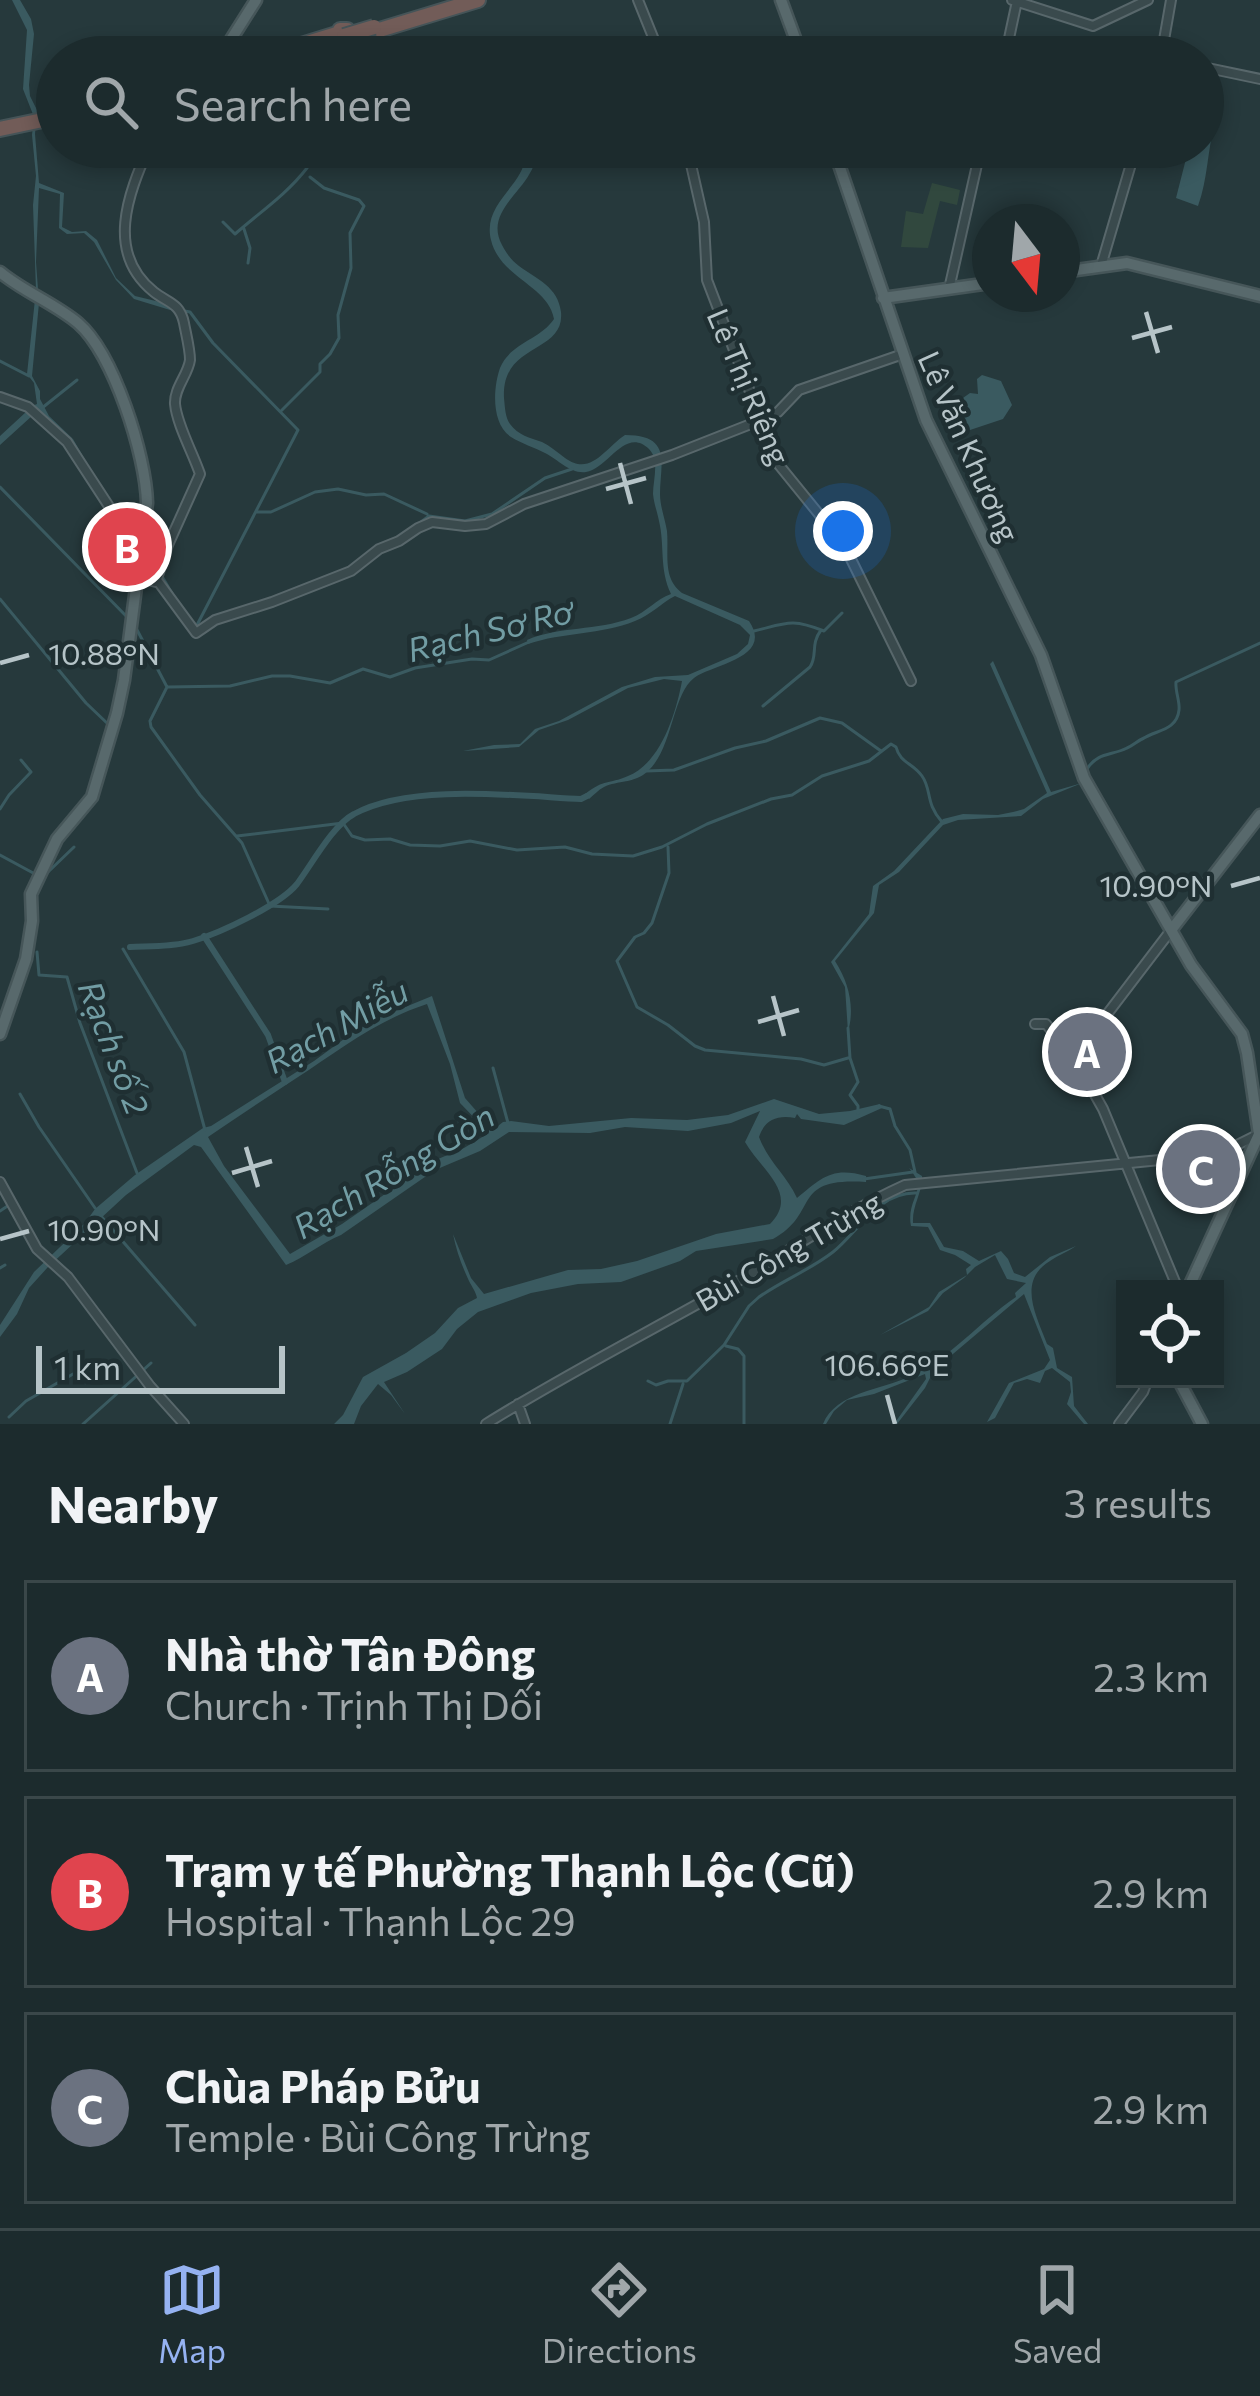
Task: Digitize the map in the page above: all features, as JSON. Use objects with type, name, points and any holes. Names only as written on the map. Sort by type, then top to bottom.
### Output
[{"type":"highway","points":[[375,27],[451,0]]},
{"type":"highway","points":[[348,36],[460,0]]},
{"type":"highway","points":[[375,27],[475,0]]},
{"type":"highway","points":[[0,132],[36,125]]},
{"type":"main road","points":[[234,36],[256,0]]},
{"type":"main road","points":[[783,0],[795,36]]},
{"type":"main road","name":"Lê Văn Khương","points":[[840,168],[926,420],[1034,640],[1083,778],[1172,929]]},
{"type":"main road","points":[[1080,269],[1127,263],[1260,296]]},
{"type":"main road","points":[[0,272],[84,328],[109,364],[146,480],[147,503],[122,694],[92,797],[57,839],[31,894],[26,959],[0,1034]]},
{"type":"main road","points":[[883,298],[972,286]]},
{"type":"main road","points":[[1193,1280],[1260,1134],[1243,1038],[1172,929],[1260,815]]},
{"type":"main road","points":[[1183,1388],[1199,1419]]},
{"type":"street","points":[[637,0],[652,36]]},
{"type":"street","points":[[1009,36],[1016,1],[1093,26],[1148,0]]},
{"type":"street","points":[[1167,36],[1171,0]]},
{"type":"street","points":[[1224,71],[1260,79]]},
{"type":"street","points":[[141,168],[125,212],[126,248],[139,279],[179,309],[190,361],[175,406],[200,474],[158,578]]},
{"type":"street","name":"Lê Thị Riêng","points":[[692,168],[704,222],[706,280],[778,463],[847,550],[911,681]]},
{"type":"street","points":[[949,289],[976,168]]},
{"type":"street","points":[[1101,266],[1130,168]]},
{"type":"street","points":[[0,398],[28,407],[73,449],[110,508],[113,520],[106,538],[139,570],[158,578],[196,633],[215,620],[352,570],[377,549],[432,522],[486,524],[524,504],[762,420],[778,412],[799,390],[903,354]]},
{"type":"street","points":[[1073,1055],[1172,929]]},
{"type":"street","points":[[1036,1024],[1047,1024],[1063,1039],[1103,1108],[1174,1280]]},
{"type":"street","name":"Bùi Công Trừng","points":[[485,1424],[728,1287],[866,1202],[921,1182],[1217,1154],[1260,1134]]},
{"type":"street","points":[[0,1181],[31,1242],[88,1302],[184,1424]]},
{"type":"street","points":[[1119,1424],[1145,1388]]},
{"type":"street","points":[[518,1404],[525,1424]]},
{"type":"green space","points":[[932,183],[960,190],[957,205],[940,201],[928,248],[901,247],[906,211],[923,214]]},
{"type":"water","points":[[12,0],[20,0],[31,19],[29,85],[36,108],[36,168],[39,183],[64,193],[62,227],[86,231],[97,240],[116,278],[135,296],[164,303],[180,313],[134,299],[116,280],[94,242],[84,233],[67,234],[59,228],[60,194],[39,188],[39,303],[32,376],[49,416],[73,439],[188,618],[71,446],[33,415],[0,445],[0,436],[37,404],[34,383],[27,374],[36,290],[33,205],[36,176],[34,117],[23,89],[27,30]]},
{"type":"water","points":[[532,168],[500,215],[498,234],[514,262],[551,290],[561,312],[553,335],[512,367],[504,398],[508,421],[520,433],[574,463],[590,462],[625,435],[651,440],[662,462],[660,499],[672,580],[682,593],[749,621],[755,633],[748,652],[687,686],[663,749],[648,771],[604,787],[589,799],[585,794],[592,789],[628,776],[650,760],[671,722],[682,681],[664,679],[628,688],[539,730],[519,747],[463,751],[520,744],[535,729],[622,687],[655,677],[688,675],[737,654],[750,635],[740,625],[675,596],[622,626],[528,644],[527,640],[539,636],[631,618],[671,594],[649,449],[632,442],[594,469],[575,471],[511,437],[500,424],[495,405],[500,368],[554,319],[543,298],[504,264],[491,240],[493,213],[521,171]]},
{"type":"water","points":[[1184,168],[1207,168],[1198,206],[1176,198]]},
{"type":"water","points":[[982,375],[1001,381],[1012,405],[1003,419],[967,431],[956,421],[953,405],[970,393],[978,394],[977,379]]},
{"type":"water","points":[[993,661],[1051,792],[1082,783],[1043,799],[1021,816],[943,825],[899,872],[879,885],[874,913],[835,961],[849,995],[848,1032],[845,987],[831,962],[869,914],[873,886],[894,871],[943,819],[1013,812],[1047,793],[990,664]]},
{"type":"water","points":[[432,996],[465,1098],[493,1130],[511,1121],[549,1126],[631,1118],[687,1120],[728,1115],[774,1099],[819,1114],[880,1104],[882,1108],[844,1125],[801,1119],[797,1114],[778,1118],[759,1137],[797,1198],[836,1173],[866,1176],[866,1182],[842,1182],[815,1191],[788,1229],[773,1239],[696,1251],[621,1282],[531,1293],[478,1312],[442,1349],[384,1382],[405,1414],[378,1384],[354,1424],[334,1424],[363,1377],[435,1333],[458,1308],[477,1298],[453,1234],[471,1278],[484,1294],[568,1270],[637,1261],[716,1234],[770,1224],[778,1213],[779,1192],[745,1142],[760,1111],[731,1123],[688,1131],[625,1127],[590,1133],[509,1132],[480,1151],[435,1170],[341,1235],[286,1265],[201,1147],[194,1145],[126,1195],[48,1267],[29,1288],[0,1337],[0,1325],[34,1272],[135,1175],[376,1019]],"holes":[[[427,1004],[460,1103],[489,1133],[431,1162],[290,1254],[208,1137],[358,1037]]]},
{"type":"water","points":[[909,1168],[922,1176],[913,1223],[930,1223],[944,1247],[979,1261],[1001,1251],[1014,1273],[1025,1277],[1050,1257],[1076,1246],[1040,1269],[1032,1299],[1057,1368],[1072,1377],[1074,1406],[1088,1424],[1067,1404],[1070,1382],[1052,1368],[1040,1383],[1027,1379],[1014,1383],[995,1418],[987,1422],[1009,1383],[1044,1369],[1050,1360],[1024,1294],[934,1370],[897,1424],[925,1374],[847,1400],[823,1424],[829,1413],[849,1398],[911,1376],[940,1359],[1016,1297],[1026,1283],[1007,1279],[995,1255],[967,1275],[971,1265],[940,1250],[928,1227],[911,1226],[918,1183]]},
{"type":"water","points":[[967,1275],[928,1311],[880,1335],[929,1307],[939,1292]]},
{"type":"waterway","points":[[223,222],[235,234],[307,168]]},
{"type":"waterway","points":[[282,410],[320,372],[320,364],[339,338],[338,315],[351,268],[350,233],[364,206],[310,177]]},
{"type":"waterway","points":[[244,229],[250,248],[248,263]]},
{"type":"waterway","points":[[179,310],[190,312],[213,343],[298,430],[196,627]]},
{"type":"waterway","points":[[0,361],[29,376]]},
{"type":"waterway","points":[[42,408],[77,380]]},
{"type":"waterway","points":[[409,531],[429,516],[465,521],[492,514],[545,478],[572,469]]},
{"type":"waterway","points":[[0,487],[129,619]]},
{"type":"waterway","points":[[257,512],[271,512],[315,492],[338,489],[384,494],[427,514]]},
{"type":"waterway","points":[[0,599],[108,724]]},
{"type":"waterway","points":[[754,631],[789,623],[824,631],[842,613]]},
{"type":"waterway","points":[[135,626],[167,687],[151,727],[242,843],[270,906],[328,909]]},
{"type":"waterway","points":[[763,706],[810,667],[821,630]]},
{"type":"waterway","name":"Rạch Sơ Rơ","points":[[168,687],[230,686],[272,676],[330,683],[363,669],[390,677],[415,668],[489,660],[529,642]]},
{"type":"waterway","points":[[1087,769],[1100,757],[1175,722],[1179,710],[1176,682],[1260,643]]},
{"type":"waterway","points":[[646,771],[674,770],[820,718],[842,723],[881,751]]},
{"type":"waterway","points":[[237,836],[343,823],[352,836],[365,840],[440,846],[470,841],[517,850],[565,847],[633,856],[771,799],[792,795],[822,776],[869,761],[891,744],[922,776],[942,822]]},
{"type":"waterway","points":[[0,809],[31,772],[21,760]]},
{"type":"waterway","points":[[130,947],[193,941],[264,909],[297,884],[346,819],[377,804],[434,795],[587,796]]},
{"type":"waterway","points":[[47,873],[74,847]]},
{"type":"waterway","points":[[668,847],[669,873],[652,923],[617,961],[637,1007],[705,1050],[824,1065],[848,1058]]},
{"type":"waterway","points":[[0,855],[35,874]]},
{"type":"waterway","name":"Rạch Miễu","points":[[204,936],[268,1035],[285,1082]]},
{"type":"waterway","points":[[123,949],[184,1052],[205,1130]]},
{"type":"waterway","name":"Rạch số 2","points":[[37,952],[39,975],[67,977],[137,1173]]},
{"type":"waterway","points":[[848,1028],[858,1082],[850,1095],[858,1113]]},
{"type":"waterway","points":[[493,1068],[508,1123]]},
{"type":"waterway","points":[[20,1094],[95,1208]]},
{"type":"waterway","name":"Rạch Rỗng Gòn","points":[[879,1106],[890,1109],[915,1172]]},
{"type":"waterway","points":[[864,1179],[913,1172]]},
{"type":"waterway","points":[[648,1381],[656,1385],[687,1381],[724,1345],[759,1297],[833,1252],[891,1198],[917,1193]]},
{"type":"waterway","points":[[0,1211],[9,1205]]},
{"type":"waterway","points":[[100,1215],[195,1325]]},
{"type":"waterway","points":[[0,1268],[5,1265]]},
{"type":"waterway","points":[[726,1346],[744,1356],[744,1424]]},
{"type":"waterway","points":[[83,1424],[151,1363]]},
{"type":"waterway","points":[[9,1417],[26,1401],[87,1366]]},
{"type":"waterway","points":[[670,1424],[683,1384]]},
{"type":"place","name":"Trạm y tế Phường Thạnh Lộc (Cũ)","points":[[127,547]]},
{"type":"place","name":"Nhà thờ Tân Đông","points":[[1087,1052]]},
{"type":"place","name":"Chùa Pháp Bửu","points":[[1201,1169]]}]
